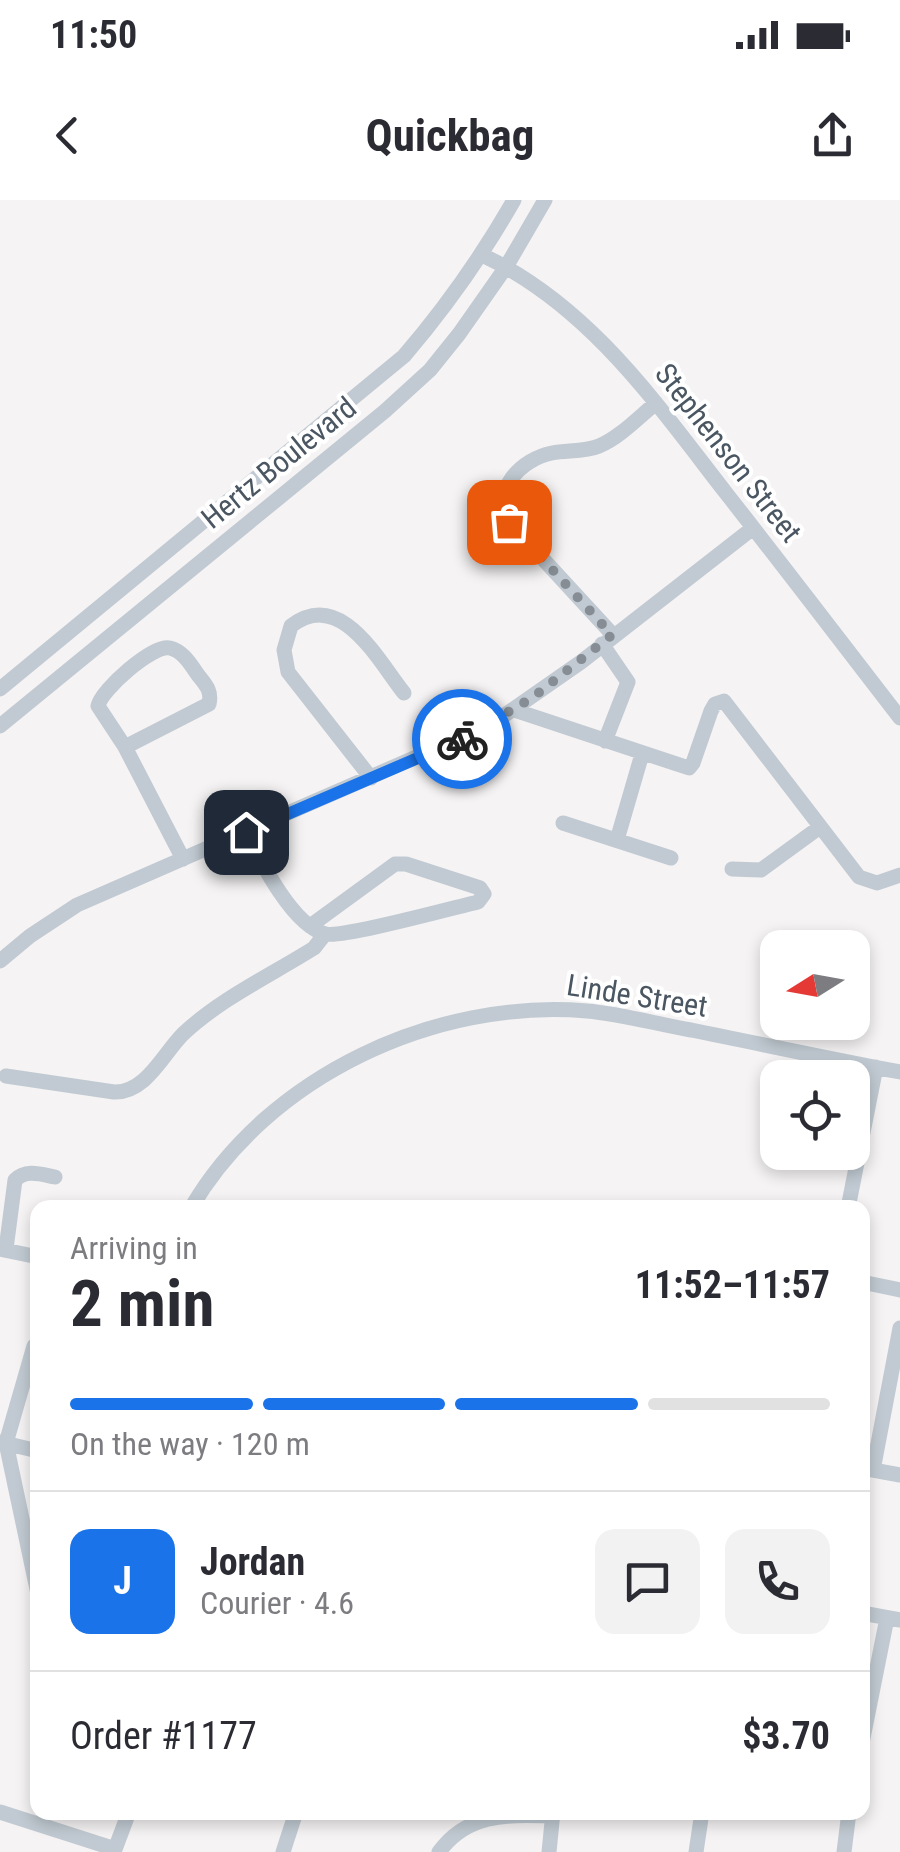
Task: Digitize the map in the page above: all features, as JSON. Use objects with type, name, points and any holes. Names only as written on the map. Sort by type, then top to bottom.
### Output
[{"type":"street","name":"Hertz Boulevard","points":[[0,690],[404,356],[482,255],[514,200]]},
{"type":"street","name":"Hertz Boulevard","points":[[0,726],[430,370],[506,267],[545,200]]},
{"type":"street","name":"Stephenson Street","points":[[482,255],[554,300],[602,339],[900,718]]},
{"type":"street","points":[[604,741],[628,682],[607,640],[509,522],[504,491],[516,473],[536,458],[604,444],[656,403]]},
{"type":"street","points":[[0,961],[77,905],[468,736],[514,710],[753,528]]},
{"type":"street","points":[[371,778],[288,672],[284,650],[292,626],[312,615],[339,618],[355,631],[404,693]]},
{"type":"street","points":[[125,746],[209,704],[207,686],[178,650],[163,646],[152,650],[98,700],[101,714],[125,746],[184,859]]},
{"type":"street","points":[[46,652],[64,674]]},
{"type":"street","points":[[514,710],[689,768],[711,710],[724,701],[850,868],[867,882],[884,882],[900,875]]},
{"type":"street","points":[[617,840],[642,754]]},
{"type":"street","points":[[563,823],[671,858]]},
{"type":"street","points":[[732,869],[761,870],[820,828]]},
{"type":"street","points":[[246,832],[268,874],[310,926],[325,934],[348,933],[478,902],[484,894],[480,888],[395,864],[310,926]]},
{"type":"street","points":[[6,1076],[128,1091],[150,1074],[193,1026],[314,948],[325,934]]},
{"type":"street","name":"Linde Street","points":[[197,1200],[218,1170],[254,1132],[319,1077],[384,1044],[471,1020],[550,1010],[614,1014],[900,1072]]},
{"type":"street","points":[[850,1200],[876,1067]]},
{"type":"street","points":[[30,1255],[3,1249],[15,1180],[30,1173],[54,1177]]},
{"type":"street","points":[[870,1284],[900,1290]]},
{"type":"street","points":[[870,1460],[900,1328]]},
{"type":"street","points":[[30,1358],[3,1442],[30,1559]]},
{"type":"street","points":[[3,1442],[30,1449]]},
{"type":"street","points":[[870,1469],[900,1475]]},
{"type":"street","points":[[870,1713],[894,1619]]},
{"type":"street","points":[[0,1812],[114,1850],[126,1820]]},
{"type":"street","points":[[283,1852],[293,1820]]},
{"type":"street","points":[[439,1852],[458,1831],[481,1820]]},
{"type":"street","points":[[549,1852],[552,1820]]},
{"type":"street","points":[[696,1852],[701,1820]]},
{"type":"street","points":[[844,1852],[848,1820]]},
{"type":"way so far","points":[[462,739],[532,698],[612,635],[509,522]]},
{"type":"route","points":[[246,832],[462,739]]}]
